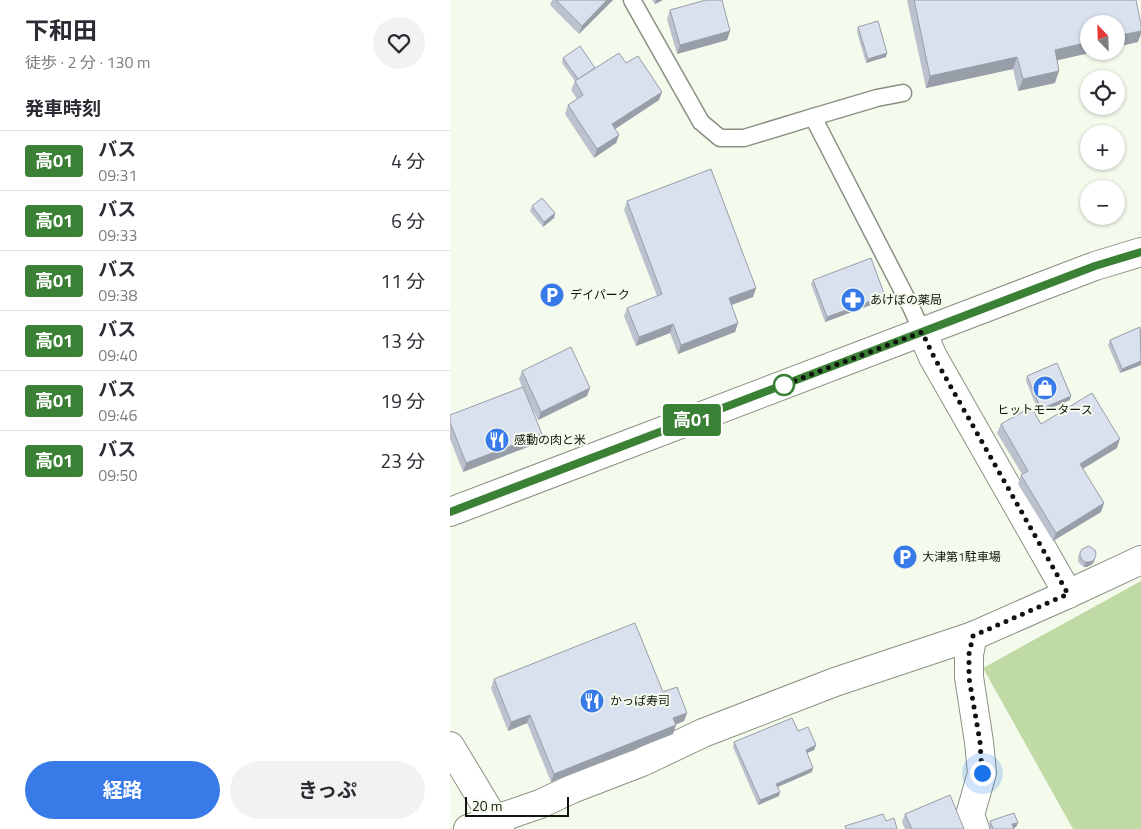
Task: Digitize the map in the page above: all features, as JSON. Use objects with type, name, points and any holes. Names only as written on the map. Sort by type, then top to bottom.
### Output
[{"type":"main road","points":[[450,512],[1095,266],[1141,252]]},
{"type":"main road","points":[[922,332],[934,357],[1068,594]]},
{"type":"main road","points":[[468,829],[498,825],[572,789],[642,762],[703,733],[826,686],[973,636],[1141,560]]},
{"type":"main road","points":[[973,636],[969,654],[969,678],[980,742],[982,773],[970,815],[975,829]]},
{"type":"main road","points":[[450,746],[498,825]]},
{"type":"lane","points":[[632,0],[702,122],[720,138],[744,138],[877,98],[903,93]]},
{"type":"lane","points":[[813,117],[922,332]]},
{"type":"green space","points":[[1141,581],[1141,829],[1073,829],[983,668]]},
{"type":"building","points":[[556,0],[607,0],[582,26]]},
{"type":"building","points":[[706,0],[722,0],[730,31],[680,45],[670,10]]},
{"type":"building","points":[[914,0],[1136,0],[1141,31],[1125,34],[1125,15],[1080,15],[1080,44],[1055,50],[1059,71],[1023,79],[1017,57],[930,76]]},
{"type":"building","points":[[878,21],[887,53],[868,59],[858,27]]},
{"type":"building","points":[[580,46],[595,68],[578,79],[563,58]]},
{"type":"building","points":[[619,53],[626,63],[638,56],[662,92],[612,124],[619,135],[597,149],[568,105],[583,95],[575,81]]},
{"type":"building","points":[[711,169],[756,288],[729,298],[738,323],[681,345],[673,324],[639,337],[627,308],[662,294],[627,201]]},
{"type":"building","points":[[542,198],[555,213],[544,222],[532,206]]},
{"type":"building","points":[[871,258],[885,296],[827,317],[813,280]]},
{"type":"building","points":[[1140,327],[1141,361],[1122,369],[1110,340]]},
{"type":"building","points":[[571,347],[590,388],[541,412],[522,371]]},
{"type":"building","points":[[1057,363],[1071,396],[1041,409],[1027,376]]},
{"type":"building","points":[[523,387],[542,434],[466,463],[450,422],[450,415]]},
{"type":"building","points":[[1092,393],[1120,439],[1080,464],[1104,503],[1056,533],[1021,475],[1028,471],[1001,424],[1031,407],[1041,424]]},
{"type":"building","points":[[1089,546],[1095,550],[1095,558],[1093,561],[1085,562],[1082,560],[1080,553],[1082,549]]},
{"type":"building","points":[[635,623],[663,692],[677,687],[687,713],[673,718],[676,725],[554,774],[530,715],[511,722],[494,679]]},
{"type":"building","points":[[792,718],[798,731],[808,727],[816,745],[806,750],[813,768],[776,784],[780,792],[760,800],[734,742]]},
{"type":"building","points":[[950,795],[964,829],[912,829],[905,814]]},
{"type":"building","points":[[1014,813],[1018,823],[1012,824],[1014,829],[993,829],[990,821]]},
{"type":"building","points":[[883,814],[886,821],[894,818],[897,829],[846,829],[845,826]]},
{"type":"bus line","name":"高01","points":[[450,512],[1095,266],[1141,252]]},
{"type":"place","name":"デイパーク","points":[[552,295]]},
{"type":"place","name":"あけぼの薬局","points":[[853,300]]},
{"type":"place","name":"ヒットモータース","points":[[1045,388]]},
{"type":"place","name":"感動の肉と米","points":[[497,440]]},
{"type":"place","name":"大津第1駐車場","points":[[905,557]]},
{"type":"place","name":"かっぱ寿司","points":[[592,701]]},
{"type":"route","points":[[784,385],[781,386],[922,332],[934,357],[1068,594],[973,636],[969,654],[969,678],[980,742],[982,773]]}]
